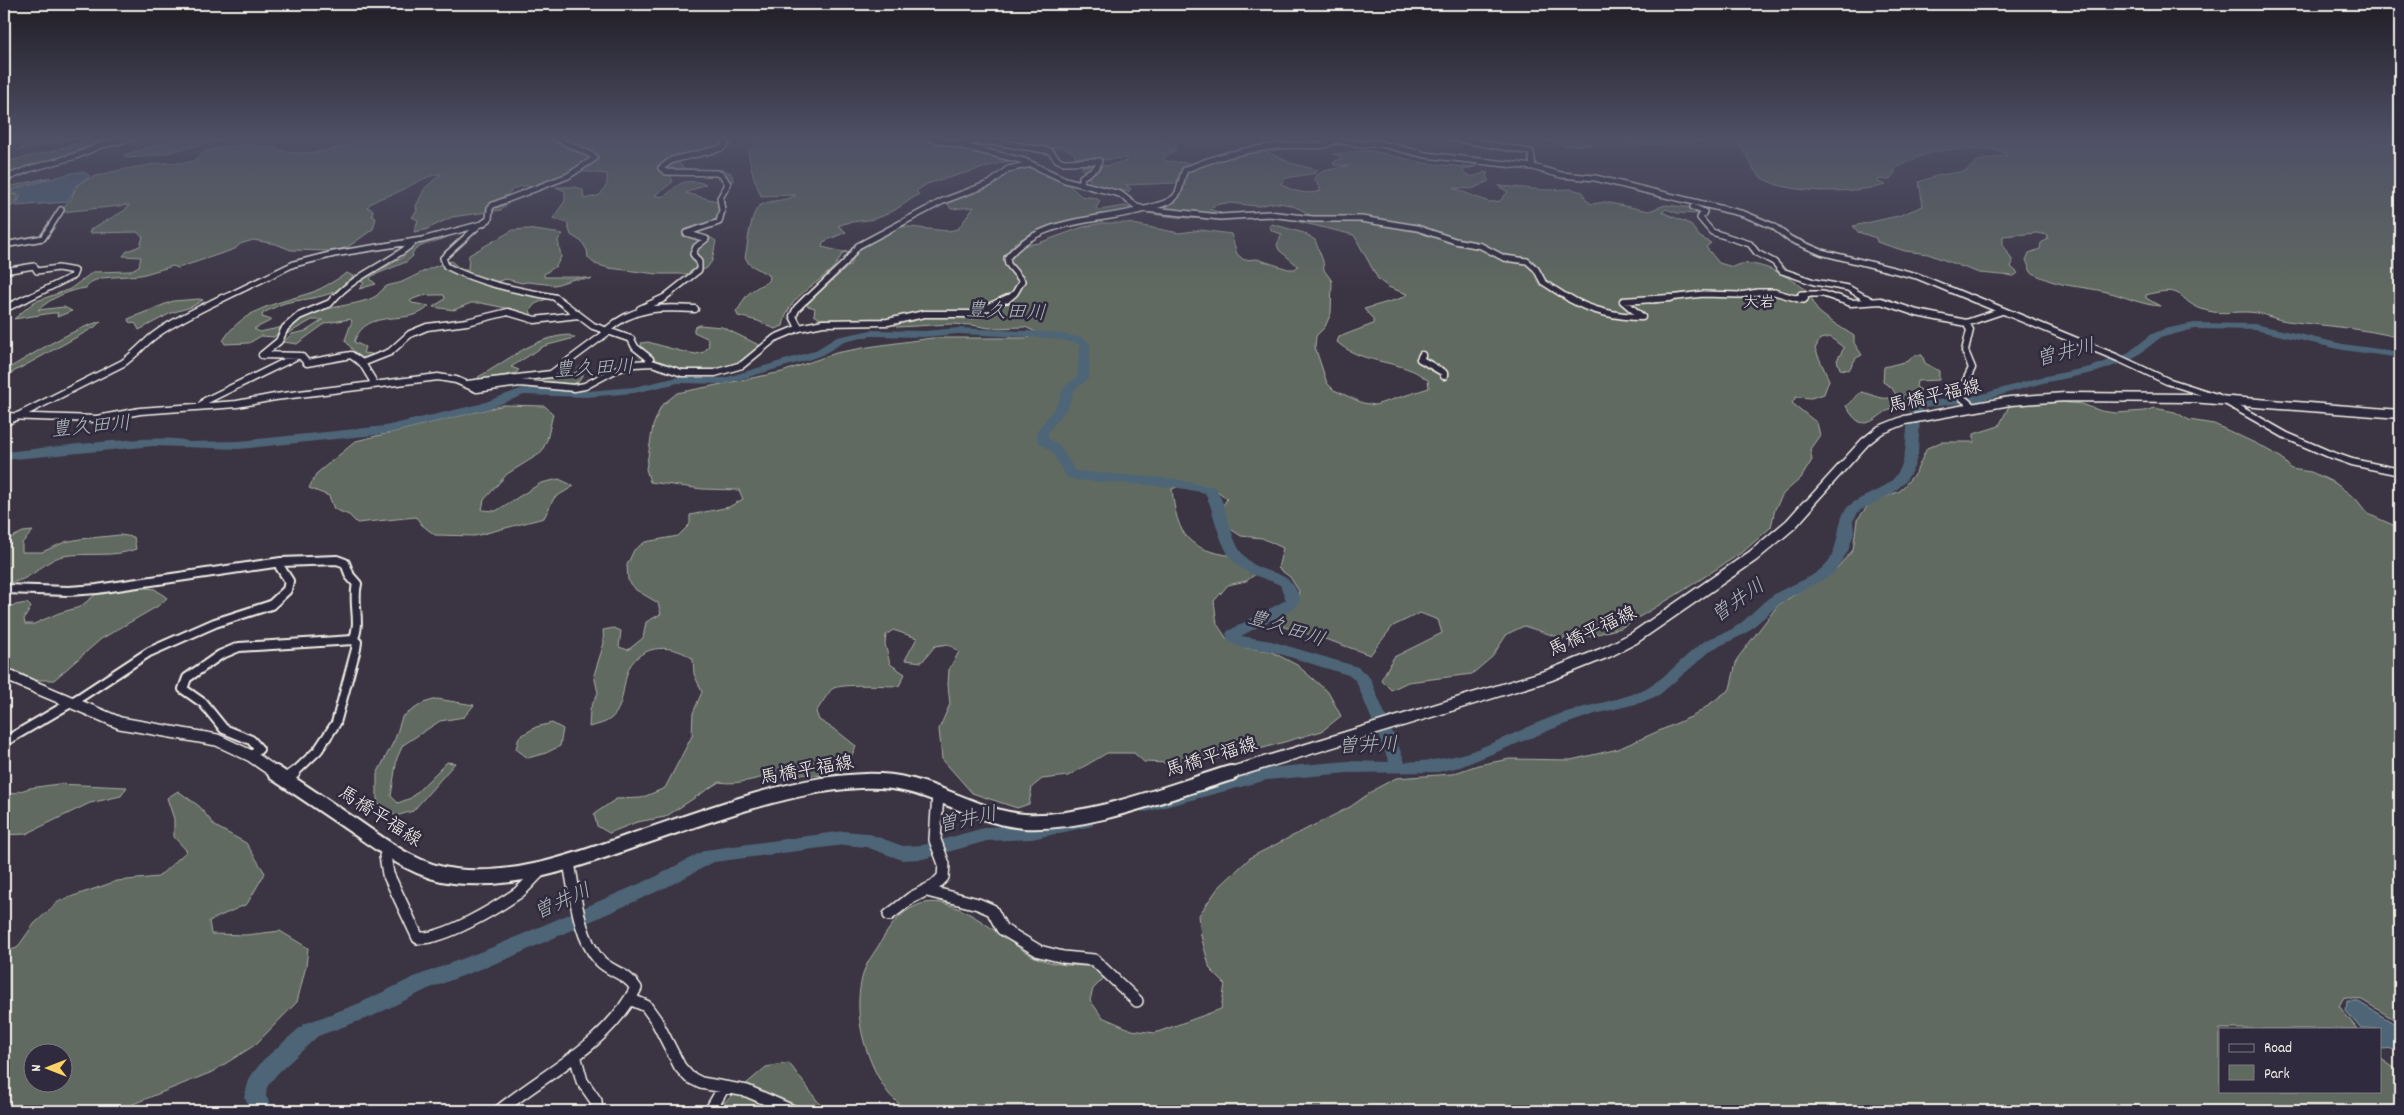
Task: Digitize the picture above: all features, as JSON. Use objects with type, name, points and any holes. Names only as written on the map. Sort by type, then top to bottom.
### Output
[{"type":"main road","name":"馬橋平福線","points":[[4,674],[70,704],[132,726],[217,740],[252,756],[388,849],[422,868],[453,876],[496,877],[541,870],[569,863],[749,801],[817,786],[866,781],[887,781],[938,794],[1008,819],[1036,822],[1053,820],[1137,801],[1550,675],[1607,652],[1634,638],[1753,556],[1791,524],[1865,442],[1880,430],[1966,402],[2038,398],[2191,398],[2400,414]]},
{"type":"street","points":[[534,189],[493,205],[490,208],[489,219],[477,226],[443,258],[446,266],[460,274],[490,285],[554,298],[592,326],[631,339],[635,347],[650,358],[648,363]]},
{"type":"street","points":[[465,385],[551,374],[608,330],[619,319],[664,298],[699,270],[699,262],[693,254],[696,247],[706,239],[686,233],[713,226],[720,221],[724,212],[720,198],[725,189]]},
{"type":"street","points":[[798,328],[793,316],[797,308],[845,262],[858,246],[943,201],[975,189]]},
{"type":"street","points":[[1101,189],[1120,194],[1137,207],[1144,209],[1220,217],[1269,214],[1368,220],[1417,228],[1455,241],[1481,246],[1504,258],[1527,261],[1536,269],[1543,282],[1576,303],[1632,317],[1642,317],[1624,300],[1665,299],[1703,294],[1740,295],[1774,292],[1803,300],[1805,299],[1802,294],[1811,293],[1851,303],[1885,302],[1925,314],[1966,323],[2002,311]]},
{"type":"street","points":[[4,416],[97,419],[140,411],[237,404],[275,397],[438,377],[456,380],[477,389],[520,383],[580,387],[624,366],[648,363],[682,373],[707,374],[724,371],[750,360],[780,335],[798,328],[823,323],[888,322],[924,314],[973,314],[986,310],[1005,301],[1019,287],[1022,280],[1008,264],[1007,258],[1021,241],[1061,226],[1094,218],[1126,216],[1172,200],[1180,189]]},
{"type":"street","points":[[1636,189],[1744,214],[1773,226],[1790,239],[1821,252],[1908,273],[2118,358],[2167,382],[2227,402],[2277,430],[2343,459],[2400,472]]},
{"type":"street","points":[[1673,199],[1702,210],[1704,213],[1700,218],[1708,230],[1750,244],[1756,253],[1774,262],[1782,271],[1814,282],[1848,288],[1872,301]]},
{"type":"street","points":[[4,245],[43,238],[56,215],[61,210]]},
{"type":"street","points":[[4,423],[42,406],[123,363],[139,352],[150,340],[196,311],[282,270],[321,257],[414,242],[477,226]]},
{"type":"street","points":[[372,384],[373,381],[362,362],[354,356],[346,354],[307,362],[302,361],[304,357],[262,355],[279,341],[285,328],[299,316],[330,304],[341,290],[397,258],[414,242]]},
{"type":"street","points":[[4,271],[34,266],[35,270],[38,271],[58,268],[75,271],[73,276],[64,281],[4,309]]},
{"type":"street","points":[[640,309],[694,309]]},
{"type":"street","points":[[362,362],[390,352],[410,334],[427,327],[467,322],[508,312],[535,320],[578,315]]},
{"type":"street","points":[[1966,323],[1970,330],[1965,351],[1972,368],[1959,392],[1966,402]]},
{"type":"street","points":[[1422,355],[1420,359],[1444,373],[1444,376]]},
{"type":"street","points":[[201,406],[205,402],[297,356]]},
{"type":"street","points":[[4,589],[69,591],[97,589],[281,562],[337,560],[348,564],[349,573],[357,584],[353,594],[357,630],[353,640]]},
{"type":"street","points":[[4,742],[70,704],[149,652],[215,623],[271,605],[281,598],[287,590],[289,581],[280,567],[281,562]]},
{"type":"street","points":[[252,756],[259,749],[251,740],[224,729],[203,703],[183,688],[187,678],[220,655],[239,648],[353,640],[357,642],[337,721],[330,734],[296,771],[286,779]]},
{"type":"street","points":[[889,915],[943,877],[945,868],[938,847],[937,818],[934,807],[938,794]]},
{"type":"street","points":[[388,849],[385,856],[388,874],[418,938],[430,939],[452,931],[520,892],[530,884],[541,870]]},
{"type":"street","points":[[499,1111],[602,1034],[620,1017],[632,1000],[636,988],[631,979],[601,962],[593,952],[581,917],[569,863]]},
{"type":"street","points":[[927,890],[978,904],[992,910],[1002,929],[1039,951],[1051,955],[1094,960],[1136,1001]]},
{"type":"street","points":[[632,1000],[646,1006],[656,1020],[680,1067],[690,1077],[701,1083],[747,1091],[793,1111]]},
{"type":"street","points":[[574,1055],[582,1081],[596,1101],[596,1111]]},
{"type":"street","points":[[710,1111],[724,1087]]},
{"type":"green space","points":[[4,189],[17,189],[6,192],[6,194],[18,195],[18,200],[4,214]]},
{"type":"green space","points":[[76,189],[404,189],[377,200],[367,207],[373,210],[372,216],[376,218],[373,229],[348,247],[334,251],[291,250],[276,244],[253,240],[240,244],[235,249],[178,268],[173,266],[141,275],[101,278],[91,282],[86,288],[54,298],[38,310],[64,307],[72,311],[57,317],[58,313],[52,313],[14,319],[34,302],[70,289],[93,272],[130,271],[139,266],[141,257],[123,256],[127,251],[140,246],[143,237],[137,232],[89,233],[91,229],[124,211],[129,205],[62,212],[64,206],[71,199]]},
{"type":"green space","points":[[424,189],[514,189],[506,197],[513,199],[501,210],[452,217],[425,230],[414,232],[418,220],[412,217],[417,211],[416,206]]},
{"type":"green space","points":[[561,189],[581,189],[583,190],[584,199],[600,195],[604,189],[663,189],[655,195],[663,196],[673,189],[695,189],[686,193],[724,203],[726,213],[720,220],[688,235],[708,236],[716,241],[712,261],[707,268],[695,274],[657,274],[609,268],[595,264],[588,258],[587,250],[582,242],[571,235],[567,223],[553,218],[565,201],[565,191]]},
{"type":"green space","points":[[758,189],[919,189],[916,191],[919,194],[899,208],[877,218],[838,226],[846,232],[823,242],[822,247],[843,252],[858,250],[843,253],[832,269],[802,293],[790,307],[783,326],[775,329],[758,321],[738,316],[736,311],[747,295],[769,281],[770,276],[749,264],[745,257],[750,229],[757,208],[770,202],[787,199],[796,195],[761,196]]},
{"type":"green space","points":[[981,189],[1074,189],[1081,196],[1096,198],[1100,201],[1096,208],[1099,210],[1125,206],[1137,210],[1049,227],[1014,243],[1017,246],[1039,243],[1083,227],[1102,223],[1128,223],[1179,233],[1201,230],[1231,234],[1237,254],[1244,260],[1257,259],[1288,269],[1295,269],[1298,266],[1279,250],[1277,245],[1282,234],[1272,231],[1269,226],[1272,224],[1304,233],[1315,240],[1323,261],[1324,270],[1332,281],[1331,313],[1325,327],[1316,336],[1315,347],[1327,383],[1334,390],[1363,403],[1375,405],[1429,388],[1428,380],[1415,372],[1363,357],[1337,342],[1339,337],[1373,324],[1373,319],[1364,309],[1402,298],[1407,294],[1388,287],[1378,279],[1354,235],[1296,221],[1311,216],[1296,207],[1278,203],[1259,206],[1227,203],[1209,209],[1227,215],[1242,215],[1245,218],[1237,219],[1180,217],[1147,212],[1174,201],[1182,189],[1291,189],[1310,193],[1321,191],[1320,189],[1456,189],[1489,202],[1500,201],[1508,192],[1503,189],[1571,189],[1583,192],[1586,200],[1592,204],[1605,202],[1649,211],[1665,205],[1695,208],[1701,211],[1699,214],[1677,213],[1666,209],[1662,212],[1690,224],[1700,237],[1711,243],[1706,247],[1719,263],[1733,267],[1741,264],[1761,266],[1801,286],[1809,293],[1818,311],[1854,336],[1854,343],[1862,355],[1856,358],[1849,370],[1840,369],[1837,360],[1844,348],[1830,337],[1820,339],[1815,349],[1829,380],[1824,394],[1811,398],[1796,397],[1792,403],[1817,423],[1820,435],[1810,449],[1812,460],[1801,478],[1783,494],[1775,509],[1771,527],[1744,551],[1621,628],[1590,636],[1564,639],[1524,626],[1507,634],[1492,657],[1472,674],[1408,682],[1391,690],[1381,680],[1394,657],[1442,633],[1438,620],[1420,613],[1393,626],[1370,655],[1274,624],[1273,618],[1296,603],[1299,591],[1290,577],[1278,568],[1283,548],[1262,538],[1241,536],[1229,528],[1222,507],[1227,499],[1214,489],[1194,484],[1180,486],[1172,489],[1174,505],[1177,518],[1188,538],[1195,545],[1206,550],[1234,556],[1241,567],[1256,574],[1246,581],[1228,585],[1214,601],[1217,624],[1227,639],[1244,648],[1270,651],[1297,665],[1328,692],[1341,716],[1322,731],[1260,749],[1191,764],[1144,762],[1134,753],[1107,753],[1068,776],[1042,779],[1032,787],[1029,804],[1017,808],[972,793],[942,759],[939,729],[950,704],[949,669],[959,652],[948,644],[935,646],[922,662],[905,660],[917,638],[893,630],[886,635],[885,644],[890,664],[905,674],[899,686],[854,685],[837,687],[830,691],[816,712],[819,720],[856,746],[851,757],[836,775],[782,774],[735,783],[719,782],[665,817],[637,822],[609,833],[597,826],[594,814],[616,799],[641,798],[665,788],[692,736],[693,713],[702,692],[694,674],[693,659],[685,654],[668,649],[650,650],[635,660],[629,668],[621,703],[616,713],[607,721],[589,727],[590,709],[598,693],[594,675],[604,643],[603,630],[614,628],[621,631],[619,647],[628,650],[643,638],[646,622],[661,614],[658,603],[636,590],[628,580],[627,565],[634,550],[645,542],[678,536],[690,524],[690,515],[729,507],[743,499],[739,490],[702,489],[650,482],[646,469],[653,426],[661,406],[677,393],[782,372],[836,353],[932,338],[1028,338],[1036,332],[1025,327],[989,328],[950,324],[898,327],[888,321],[820,319],[814,315],[815,308],[808,306],[806,303],[850,265],[858,250],[900,226],[948,231],[958,229],[974,207],[951,209],[948,204]]},
{"type":"green space","points":[[1114,189],[1131,189],[1128,192]]},
{"type":"green space","points":[[1799,189],[1865,189],[1840,191]]},
{"type":"green space","points":[[1920,189],[2400,189],[2400,338],[2358,330],[2283,320],[2257,313],[2220,313],[2208,311],[2198,308],[2176,293],[2169,291],[2146,295],[2146,298],[2160,306],[2107,292],[2051,281],[2031,272],[2026,260],[2029,253],[2040,249],[2041,243],[2048,239],[2047,235],[2037,233],[2003,236],[2003,244],[2013,262],[2011,267],[2018,273],[2014,276],[1979,273],[1928,254],[1905,251],[1877,242],[1876,238],[1858,232],[1853,226],[1898,216],[1923,206]]},
{"type":"green space","points":[[527,229],[563,234],[558,240],[561,257],[556,266],[544,274],[544,277],[592,279],[574,279],[555,285],[522,283],[506,279],[486,285],[549,298],[535,304],[530,310],[532,316],[526,316],[520,311],[481,303],[471,303],[454,310],[433,307],[445,299],[444,295],[418,297],[410,301],[429,306],[421,312],[411,316],[378,320],[360,331],[354,342],[365,347],[363,353],[372,354],[372,357],[363,358],[345,340],[352,321],[350,319],[326,323],[297,344],[283,342],[292,334],[306,331],[323,320],[312,320],[287,334],[292,325],[301,318],[327,309],[367,300],[376,296],[387,286],[402,282],[451,261],[462,270],[468,270],[469,255],[513,230]]},
{"type":"green space","points":[[444,235],[449,236],[416,249],[412,253],[413,256],[406,262],[372,276],[370,279],[376,284],[359,289],[364,283],[360,281],[402,258],[413,245]]},
{"type":"green space","points":[[347,273],[353,276],[340,289],[332,293],[285,303],[263,313],[262,317],[272,320],[254,329],[260,332],[283,327],[274,337],[261,336],[249,343],[225,344],[223,341],[240,321],[251,314],[263,308],[313,292]]},
{"type":"green space","points":[[203,300],[191,307],[171,313],[139,330],[136,324],[129,322],[128,319],[173,301]]},
{"type":"green space","points":[[101,321],[95,327],[4,377],[4,371],[39,350],[75,331]]},
{"type":"green space","points":[[699,325],[722,327],[761,346],[739,364],[705,371],[683,369],[652,361],[653,356],[642,348],[641,343],[648,342],[696,354],[704,352],[709,345],[707,338],[694,332],[694,328]]},
{"type":"green space","points":[[569,335],[575,338],[544,346],[511,367],[519,370],[516,373],[480,380],[478,377],[532,345],[544,340]]},
{"type":"green space","points":[[1915,355],[1922,355],[1925,363],[1939,371],[1939,380],[1917,381],[1916,387],[1921,390],[1919,395],[1912,397],[1896,408],[1886,411],[1873,420],[1863,423],[1859,422],[1846,406],[1861,392],[1883,398],[1896,395],[1892,388],[1883,382],[1884,367],[1908,361]]},
{"type":"green space","points":[[581,366],[587,367],[579,381],[573,384],[511,379],[560,377],[577,372]]},
{"type":"green space","points":[[2049,401],[2082,404],[2101,411],[2116,413],[2145,411],[2154,408],[2175,412],[2189,420],[2214,424],[2282,458],[2291,469],[2311,472],[2335,483],[2356,499],[2368,514],[2400,528],[2400,1023],[2362,1000],[2344,997],[2339,1006],[2356,1028],[2219,1028],[2219,1092],[2382,1092],[2382,1059],[2400,1072],[2400,1111],[908,1111],[891,1096],[878,1077],[871,1063],[862,1033],[859,1017],[860,986],[867,964],[886,933],[911,908],[933,902],[948,905],[964,911],[1022,950],[1042,960],[1074,966],[1098,966],[1104,978],[1093,989],[1090,1000],[1102,1017],[1132,1030],[1155,1033],[1221,1009],[1225,984],[1210,969],[1201,936],[1199,915],[1218,888],[1251,857],[1350,807],[1377,788],[1396,778],[1452,774],[1478,765],[1510,759],[1571,760],[1618,749],[1695,715],[1730,689],[1737,659],[1778,605],[1836,569],[1853,550],[1857,520],[1870,503],[1900,491],[1916,472],[1927,448],[1941,442],[1974,442],[1974,434],[1999,426],[2009,406]]},
{"type":"green space","points":[[504,405],[545,406],[553,414],[547,440],[541,453],[507,474],[484,500],[482,510],[496,511],[541,483],[559,479],[574,486],[554,498],[544,518],[475,536],[435,535],[422,525],[416,517],[357,523],[349,515],[334,509],[329,496],[309,488],[316,474],[356,441]]},
{"type":"green space","points":[[33,531],[22,543],[22,552],[42,552],[65,542],[120,535],[134,537],[136,549],[109,554],[63,556],[49,562],[30,576],[14,582],[4,583],[4,541],[23,532]]},
{"type":"green space","points":[[137,587],[155,589],[167,598],[158,606],[101,639],[54,680],[34,680],[8,667],[4,662],[4,607],[27,603],[31,607],[24,619],[25,624],[34,624],[59,613],[80,607],[101,590]]},
{"type":"green space","points":[[437,699],[474,705],[464,717],[440,721],[403,745],[397,758],[391,796],[398,803],[411,798],[447,762],[455,763],[413,811],[396,816],[377,803],[377,774],[395,739],[402,717],[423,703]]},
{"type":"green space","points":[[552,723],[563,729],[560,746],[546,753],[528,758],[516,749],[519,737],[536,727]]},
{"type":"green space","points":[[58,784],[127,787],[121,796],[90,803],[26,834],[4,835],[4,796],[30,788]]},
{"type":"green space","points":[[178,791],[199,806],[215,826],[246,843],[265,873],[247,904],[209,921],[211,934],[246,935],[280,931],[308,948],[306,966],[297,1002],[255,1045],[212,1072],[116,1111],[4,1111],[4,952],[17,948],[34,924],[59,901],[117,881],[158,877],[187,851],[174,837],[174,819],[167,798]]},
{"type":"green space","points":[[789,1063],[825,1111],[696,1111],[725,1102],[766,1067]]},
{"type":"water","points":[[15,189],[74,189],[66,202],[16,206],[21,195],[9,192]]},
{"type":"water","points":[[2347,1001],[2357,1001],[2400,1027],[2400,1049],[2382,1050],[2382,1028],[2360,1028],[2346,1011]]},
{"type":"waterway","name":"曽井川","points":[[1399,768],[1438,766],[1460,761],[1554,722],[1592,709],[1634,699],[1653,691],[1708,646],[1740,631],[1778,598],[1828,571],[1841,551],[1847,533],[1846,521],[1854,508],[1887,491],[1901,479],[1908,467],[1912,454],[1914,416],[1919,405],[1980,398],[2041,380],[2093,370],[2129,357],[2156,336],[2168,331],[2194,326],[2255,327],[2343,347],[2400,355]]},
{"type":"waterway","name":"豊久田川","points":[[191,445],[239,445],[385,430],[484,407],[523,391],[587,394],[634,390],[678,380],[724,381],[818,353],[841,339],[871,333],[924,334],[958,331],[1049,335],[1079,340],[1085,344],[1083,378],[1069,388],[1062,407],[1042,432],[1042,439],[1057,450],[1070,474],[1079,477],[1174,483],[1210,490],[1236,555],[1252,569],[1285,582],[1290,588],[1293,600],[1289,605],[1233,634],[1234,639],[1242,643],[1271,646],[1353,671],[1362,678],[1393,748],[1399,768]]},
{"type":"waterway","name":"豊久田川","points":[[4,456],[154,442],[182,443]]},
{"type":"waterway","name":"曽井川","points":[[1146,806],[1267,774],[1348,767],[1399,768]]},
{"type":"waterway","name":"曽井川","points":[[263,1111],[255,1097],[257,1084],[270,1067],[311,1030],[366,1010],[421,983],[500,953],[661,882],[711,855],[844,838],[867,840],[902,853],[923,852],[987,834],[1032,832],[1086,821]]},
{"type":"district","name":"大岩","points":[[1759,303]]}]
